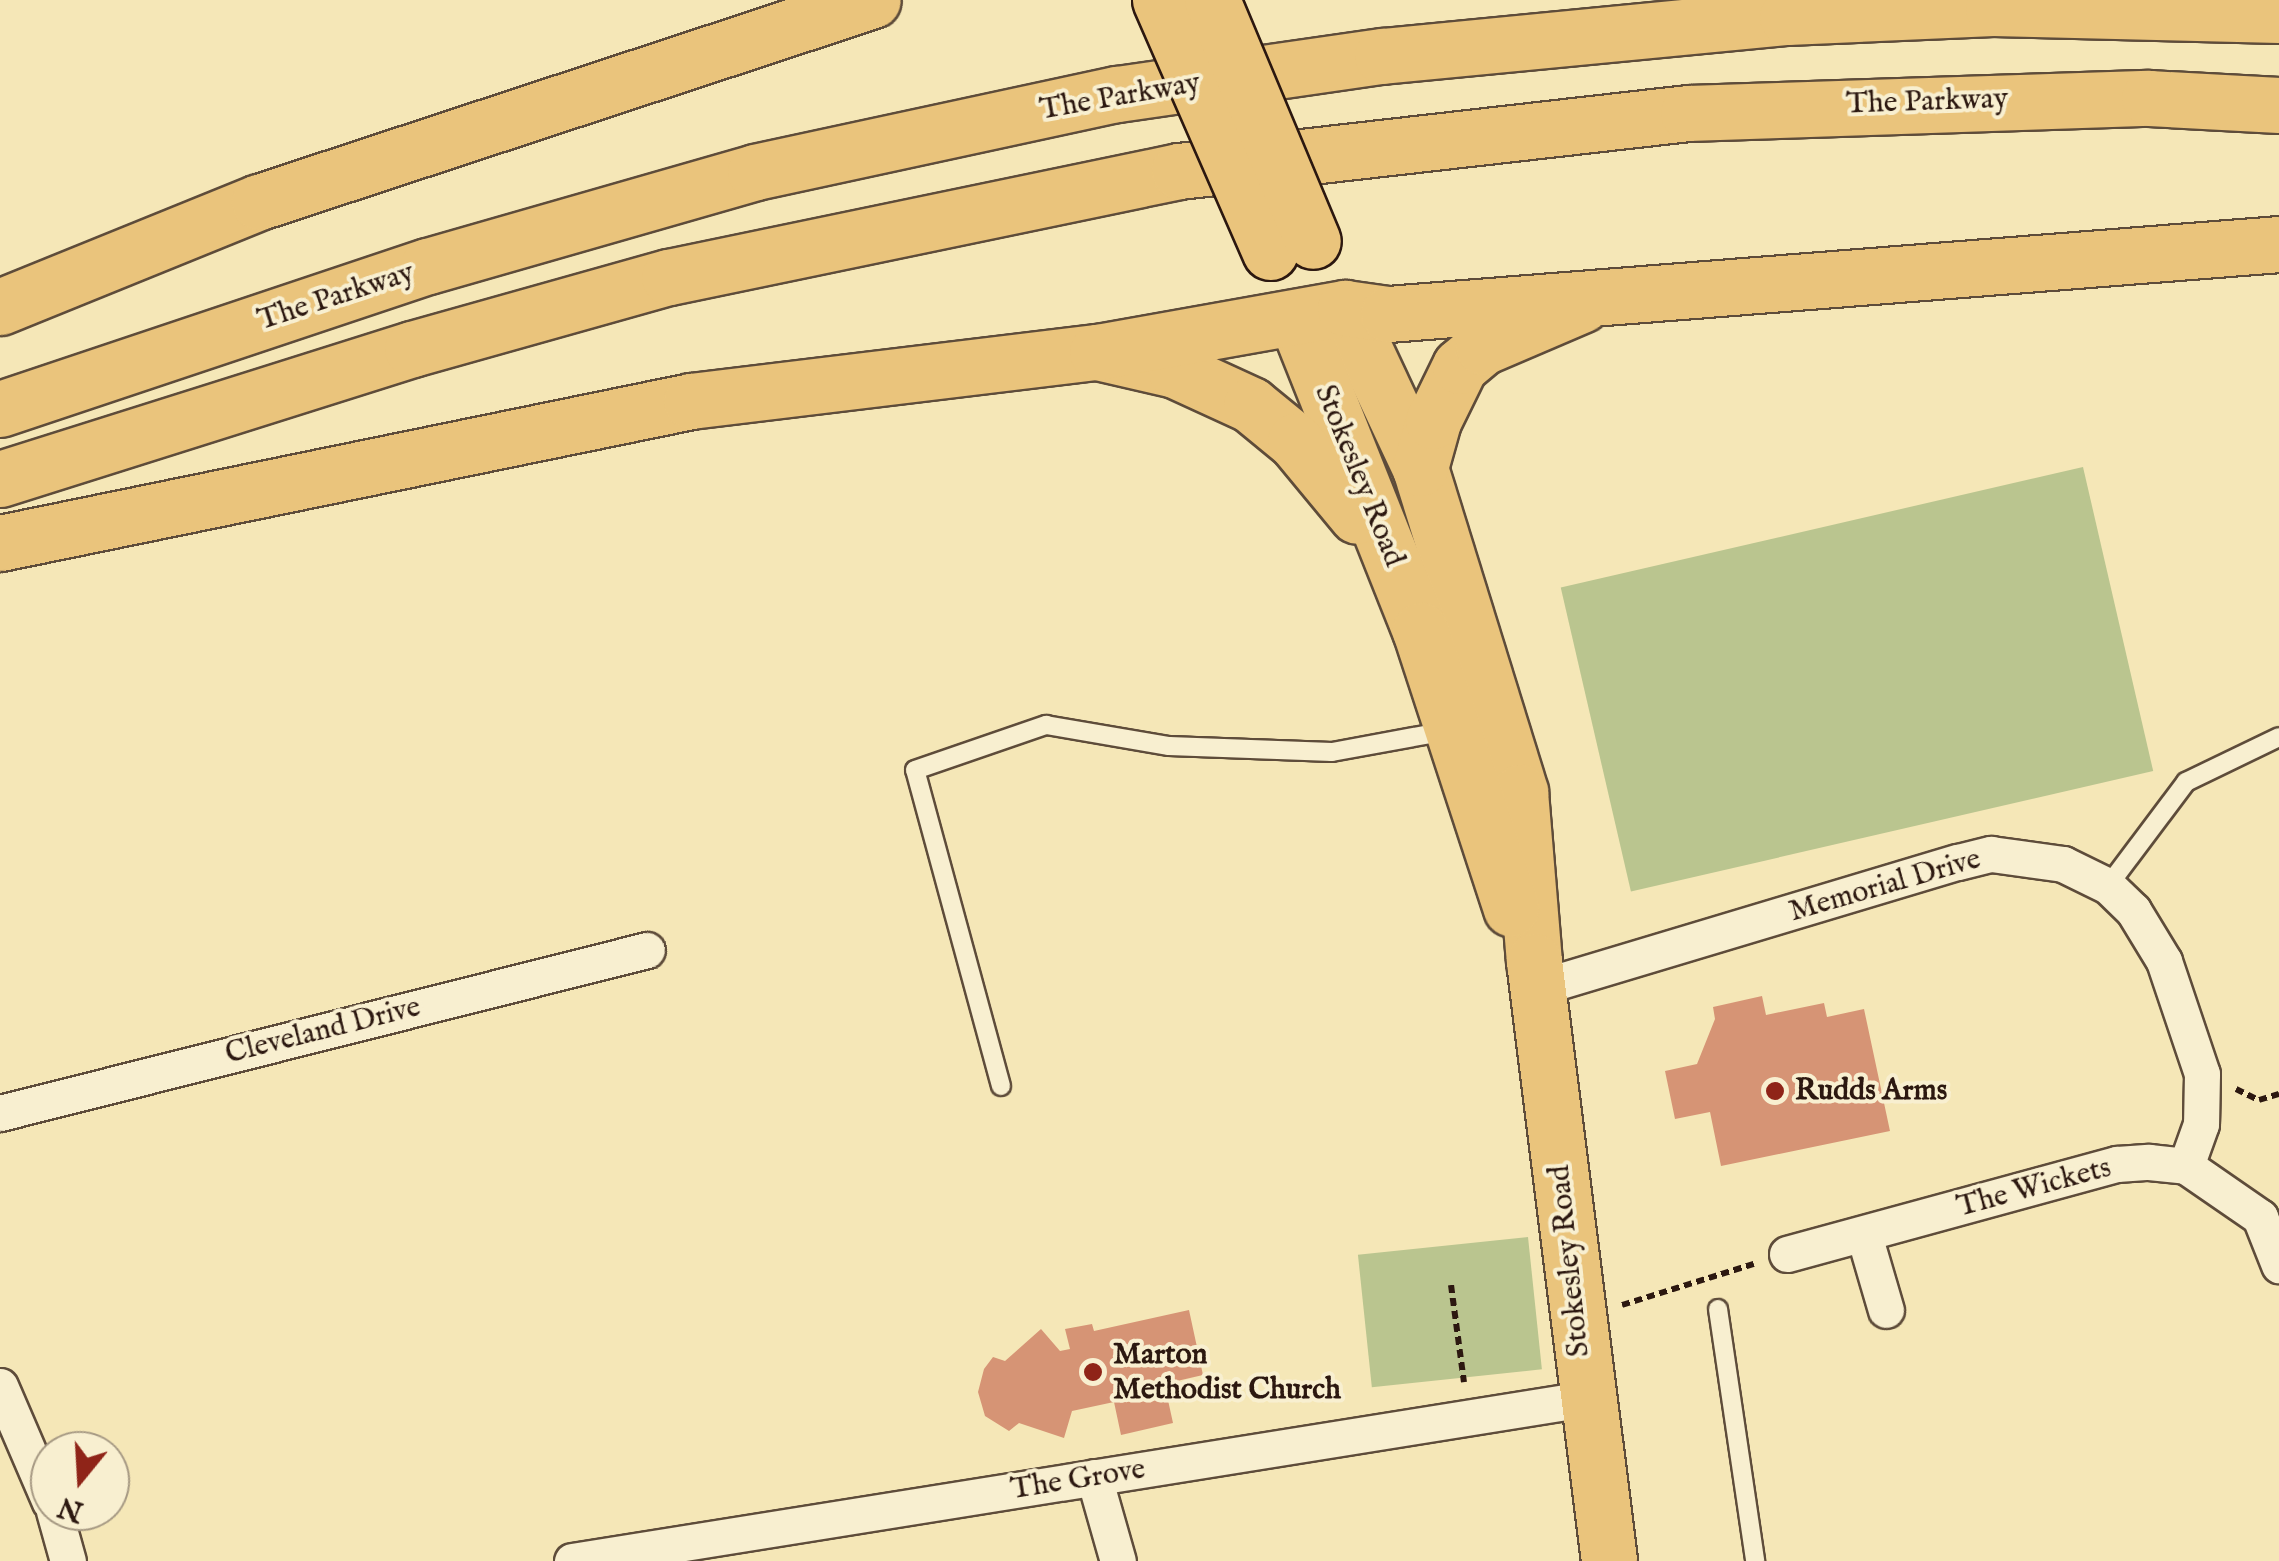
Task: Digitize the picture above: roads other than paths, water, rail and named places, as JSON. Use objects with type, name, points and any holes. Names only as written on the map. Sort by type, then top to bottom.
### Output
[{"type":"main road","name":"Stokesley Road","points":[[1160,0],[1292,246]]},
{"type":"main road","name":"Stokesley Road","points":[[1212,0],[1292,246],[1320,314],[1391,556],[1452,730],[1498,878],[1535,974]]},
{"type":"main road","points":[[0,307],[259,202],[869,1]]},
{"type":"main road","name":"The Parkway","points":[[0,409],[428,266],[755,172],[1117,94],[1382,56],[1788,17],[1993,8],[2279,15]]},
{"type":"main road","name":"The Parkway","points":[[0,479],[412,349],[669,277],[1179,170],[1688,113],[2052,99],[2279,105]]},
{"type":"main road","points":[[0,543],[692,401],[1097,352],[1320,314],[1388,314],[2279,244]]},
{"type":"main road","points":[[1420,468],[1433,421],[1460,366],[1524,326],[1603,296]]},
{"type":"main road","name":"Stokesley Road","points":[[1320,314],[1420,468],[1520,792],[1535,974],[1577,1310],[1584,1399],[1609,1561]]},
{"type":"main road","points":[[1097,352],[1174,370],[1251,405],[1295,440],[1391,556]]},
{"type":"street","name":"Memorial Drive","points":[[1535,974],[1991,854],[2063,864],[2108,886],[2134,910],[2158,950],[2202,1074],[2201,1124],[2186,1166]]},
{"type":"street","name":"Cleveland Drive","points":[[0,1113],[646,950]]},
{"type":"street","name":"The Wickets","points":[[1787,1254],[2117,1164],[2186,1166]]},
{"type":"street","points":[[2186,1166],[2260,1218],[2279,1265]]},
{"type":"street","points":[[1864,1235],[1886,1310]]},
{"type":"street","points":[[0,1386],[30,1456]]},
{"type":"street","name":"The Grove","points":[[572,1561],[1584,1399]]},
{"type":"street","points":[[1094,1477],[1118,1561]]},
{"type":"street","points":[[60,1531],[68,1561]]},
{"type":"lane","points":[[1001,1086],[915,770],[1046,725],[1169,746],[1332,752],[1452,730]]},
{"type":"lane","points":[[2108,886],[2186,782],[2279,737]]},
{"type":"lane","points":[[1718,1308],[1755,1561]]},
{"type":"place","name":"Rudds Arms","points":[[1775,1091]]},
{"type":"place","name":"Marton Methodist Church","points":[[1093,1372]]}]
